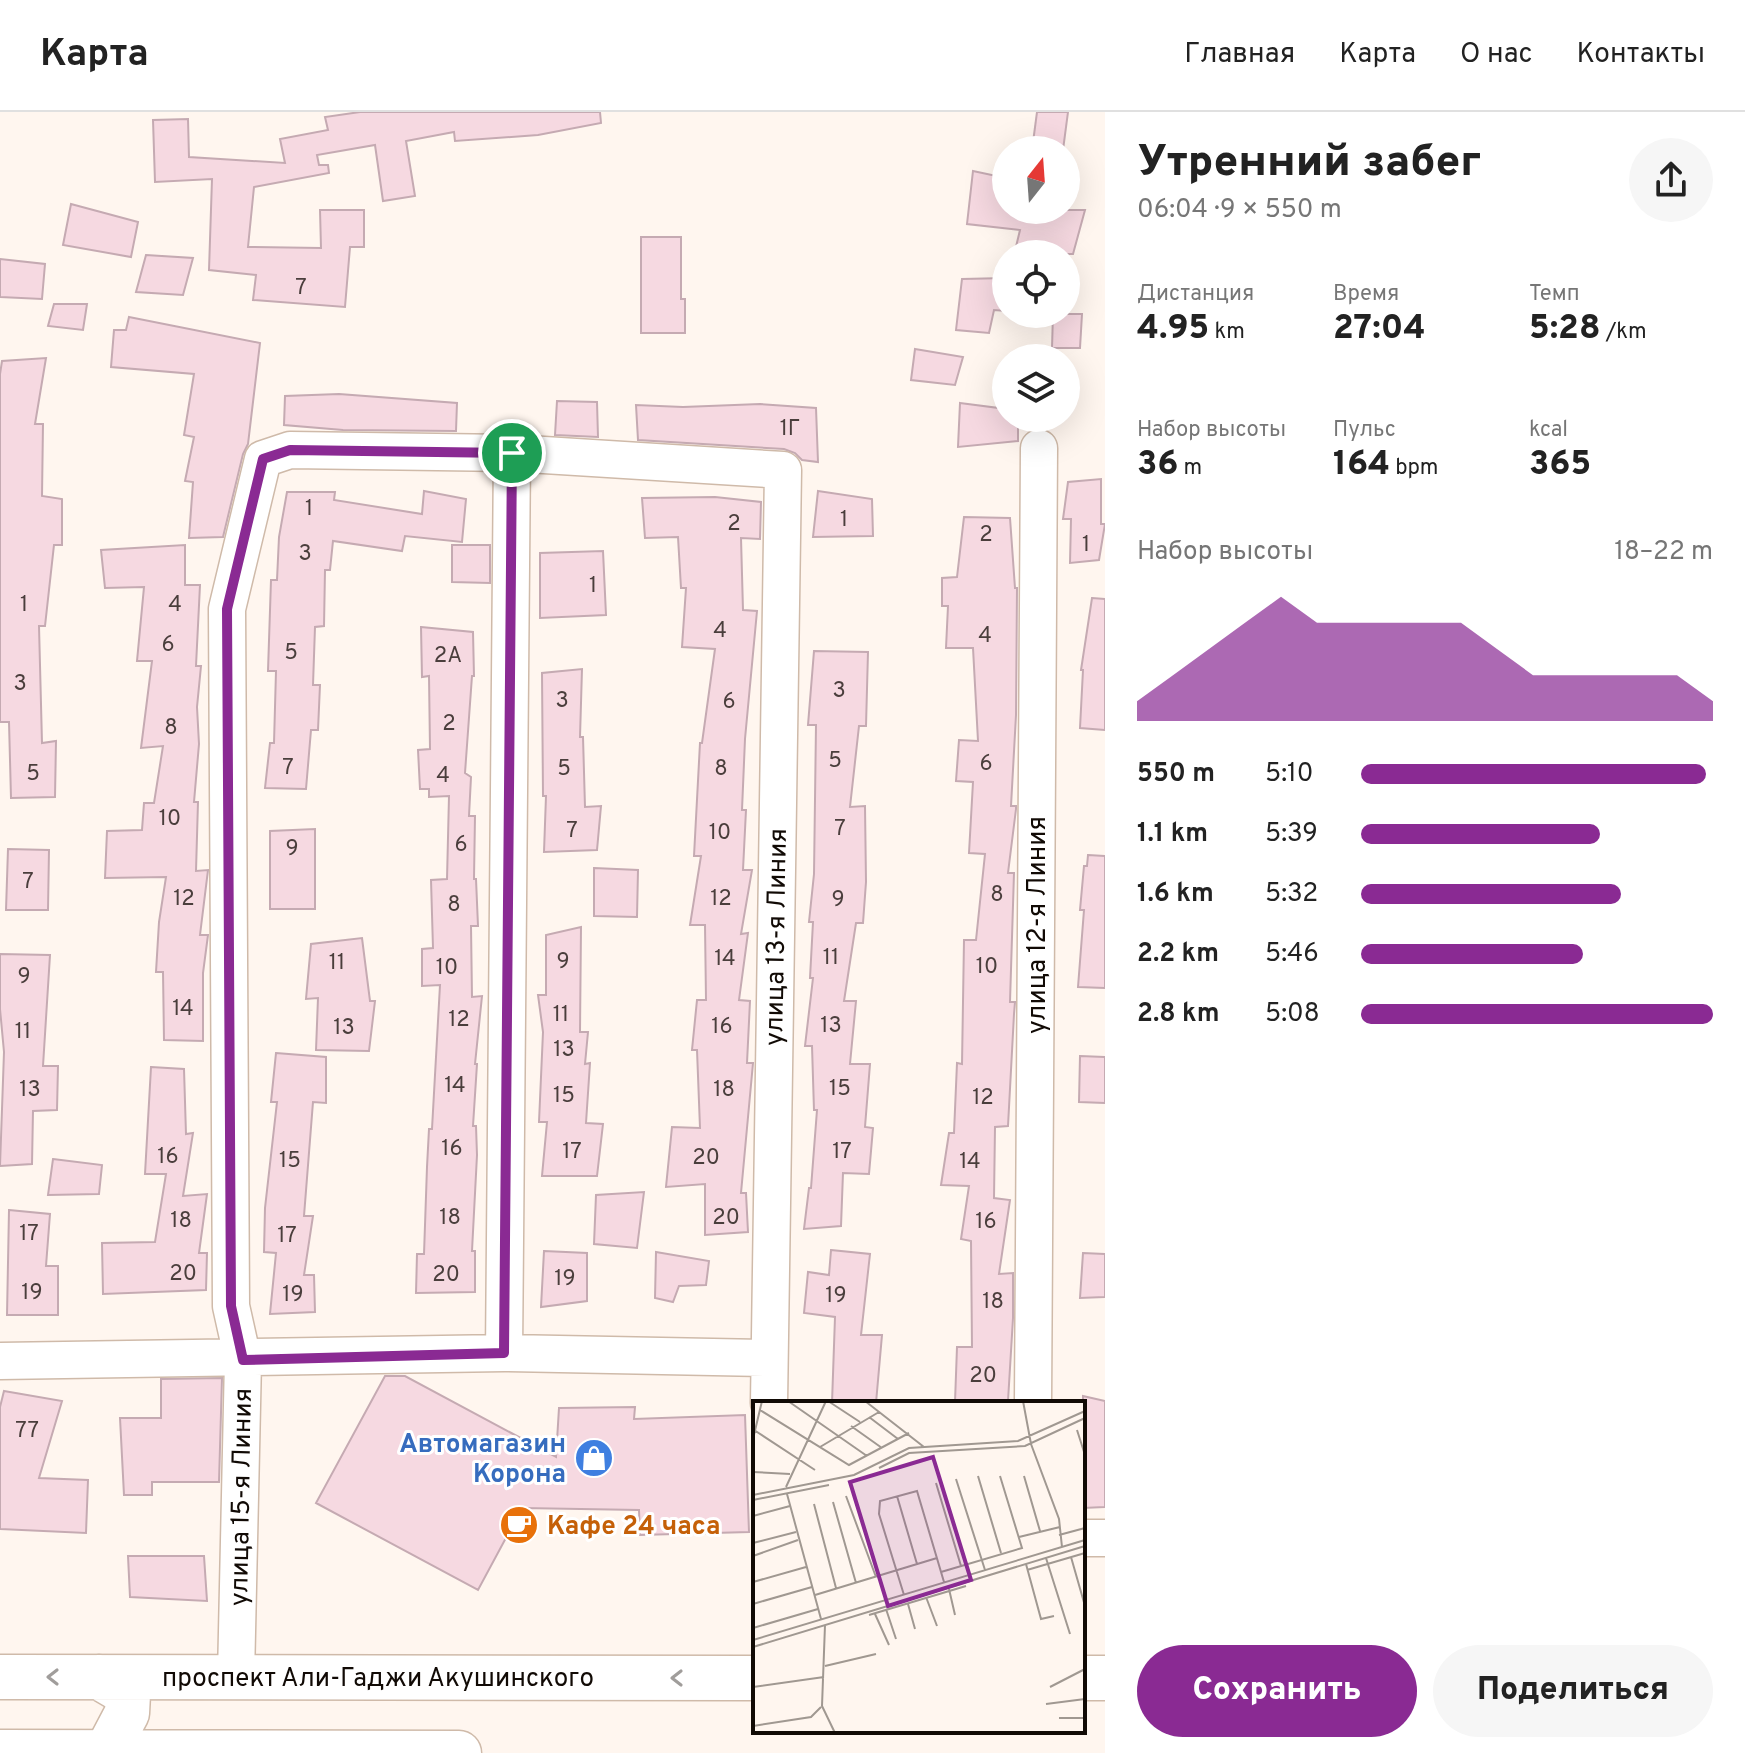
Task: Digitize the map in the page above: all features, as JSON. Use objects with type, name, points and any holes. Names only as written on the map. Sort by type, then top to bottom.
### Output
[{"type":"main road","name":"проспект Али-Гаджи Акушинского","points":[[0,1677],[753,1678]]},
{"type":"main road","points":[[99,1677],[128,1694],[127,1713],[107,1751]]},
{"type":"main road","points":[[0,1752],[459,1753]]},
{"type":"street","name":"улица 12-я Линия","points":[[1033,1401],[1039,448]]},
{"type":"street","name":"улица 15-я Линия","points":[[236,1677],[243,1360],[231,1306],[227,609],[263,459],[290,450],[512,453]]},
{"type":"street","name":"улица 13-я Линия","points":[[512,453],[783,470],[769,1401]]},
{"type":"street","points":[[504,1353],[512,453]]},
{"type":"street","points":[[0,1361],[243,1360],[504,1353],[768,1358]]},
{"type":"building","points":[[360,112],[600,112],[601,123],[538,135],[455,141],[454,132],[406,141],[415,196],[383,201],[375,145],[317,155],[319,165],[328,165],[329,173],[254,187],[248,247],[321,248],[320,210],[364,210],[364,247],[350,247],[345,307],[253,300],[256,275],[209,270],[212,179],[155,182],[153,120],[188,119],[189,157],[285,163],[280,139],[328,130],[325,117]]},
{"type":"building","points":[[1037,112],[1068,112],[1065,136],[1034,136]]},
{"type":"building","points":[[973,171],[992,175],[992,224],[1080,224],[1080,210],[1085,210],[1077,240],[1018,240],[1020,230],[967,224]]},
{"type":"building","points":[[71,204],[138,222],[131,257],[63,245]]},
{"type":"building","points":[[641,237],[681,237],[681,299],[685,299],[685,333],[641,333]]},
{"type":"building","points":[[146,255],[193,258],[183,295],[136,292]]},
{"type":"building","points":[[0,259],[45,264],[42,299],[0,297]]},
{"type":"building","points":[[992,278],[989,333],[956,330],[962,279]]},
{"type":"building","points":[[54,304],[87,304],[83,330],[48,326]]},
{"type":"building","points":[[1082,314],[1080,348],[1080,344],[1052,344],[1053,328],[1080,328]]},
{"type":"building","points":[[129,317],[260,343],[248,444],[223,537],[189,538],[193,482],[185,481],[194,437],[184,435],[194,374],[111,367],[114,330],[126,330]]},
{"type":"building","points":[[915,349],[963,357],[955,385],[911,380]]},
{"type":"building","points":[[46,358],[35,424],[43,424],[42,496],[62,499],[62,545],[54,545],[45,626],[39,626],[42,743],[56,741],[55,797],[11,798],[9,722],[0,722],[0,374],[2,361]]},
{"type":"building","points":[[339,394],[457,403],[456,431],[343,430],[284,425],[285,396]]},
{"type":"building","points":[[557,401],[597,402],[598,437],[555,435]]},
{"type":"building","points":[[960,403],[992,407],[992,432],[1018,432],[1018,441],[958,447]]},
{"type":"building","points":[[760,404],[816,408],[818,462],[802,460],[784,449],[638,440],[636,405]]},
{"type":"building","points":[[1101,479],[1101,524],[1105,524],[1099,560],[1070,563],[1071,519],[1063,519],[1068,482]]},
{"type":"building","points":[[424,491],[466,499],[462,542],[405,536],[402,551],[333,541],[330,570],[325,570],[324,626],[315,627],[313,685],[320,685],[318,730],[311,730],[306,789],[265,788],[270,743],[274,743],[276,671],[268,671],[271,580],[277,580],[279,537],[287,492],[335,492],[334,500],[422,514]]},
{"type":"building","points":[[818,491],[872,499],[873,536],[813,537]]},
{"type":"building","points":[[715,497],[761,502],[760,539],[741,538],[743,610],[757,611],[742,810],[746,810],[743,870],[752,870],[741,934],[748,933],[739,1000],[750,1001],[747,1063],[753,1063],[741,1193],[746,1193],[748,1232],[705,1235],[705,1184],[666,1187],[672,1127],[700,1128],[697,1050],[692,1050],[697,1000],[706,1000],[705,925],[690,925],[701,856],[694,856],[700,743],[715,649],[682,647],[686,588],[681,588],[678,537],[645,538],[642,498]]},
{"type":"building","points":[[964,517],[1010,518],[1017,588],[1016,715],[1011,806],[1016,806],[1016,809],[1008,873],[1014,873],[1010,1002],[1015,1002],[1008,1126],[995,1127],[994,1198],[1010,1200],[999,1274],[1013,1273],[1008,1401],[955,1401],[957,1347],[972,1347],[971,1241],[961,1239],[969,1186],[941,1185],[949,1133],[954,1133],[957,1063],[962,1064],[964,940],[976,940],[985,854],[969,853],[973,782],[956,781],[959,740],[978,741],[973,648],[946,648],[948,606],[942,606],[942,578],[957,577]]},
{"type":"building","points":[[185,545],[185,585],[200,585],[196,666],[201,666],[197,707],[199,744],[194,802],[198,802],[196,871],[208,870],[200,935],[208,935],[203,973],[203,1041],[164,1040],[163,972],[156,972],[166,877],[105,878],[107,831],[142,830],[144,803],[154,803],[163,746],[141,748],[152,661],[137,661],[144,587],[105,588],[101,550]]},
{"type":"building","points":[[452,545],[490,545],[490,583],[452,582]]},
{"type":"building","points":[[603,551],[606,615],[540,618],[540,553]]},
{"type":"building","points":[[1092,598],[1105,599],[1105,730],[1080,728],[1081,670]]},
{"type":"building","points":[[421,627],[473,632],[474,676],[465,773],[471,777],[469,816],[475,816],[474,879],[478,926],[471,926],[472,997],[482,996],[473,1126],[476,1126],[477,1155],[472,1251],[475,1251],[475,1292],[416,1293],[417,1254],[424,1254],[429,1129],[432,1129],[440,985],[422,986],[422,949],[433,948],[431,880],[447,879],[449,796],[429,797],[429,789],[420,789],[418,750],[430,749],[429,676],[422,677]]},
{"type":"building","points":[[814,651],[868,652],[866,726],[859,726],[850,807],[865,806],[866,882],[863,923],[856,923],[844,1001],[856,1001],[850,1064],[870,1064],[865,1127],[873,1128],[869,1174],[843,1173],[841,1226],[804,1229],[811,1188],[817,1110],[814,1110],[812,1046],[805,1046],[813,978],[810,978],[813,922],[809,922],[814,874],[816,725],[808,725]]},
{"type":"building","points":[[582,669],[580,737],[583,737],[585,807],[601,806],[597,850],[544,852],[546,796],[543,796],[542,673]]},
{"type":"building","points":[[315,829],[315,909],[270,909],[270,831]]},
{"type":"building","points":[[8,849],[49,850],[48,910],[6,910]]},
{"type":"building","points":[[1088,855],[1105,856],[1105,988],[1078,987],[1084,910],[1080,910]]},
{"type":"building","points":[[594,868],[638,870],[637,917],[594,916]]},
{"type":"building","points":[[581,927],[580,1032],[588,1032],[585,1064],[590,1063],[586,1123],[603,1124],[597,1176],[542,1176],[547,1122],[539,1122],[543,1032],[538,995],[546,995],[546,935]]},
{"type":"building","points":[[362,938],[370,1001],[375,1001],[369,1051],[316,1050],[318,998],[306,999],[311,944]]},
{"type":"building","points":[[0,954],[50,955],[43,1066],[58,1066],[57,1110],[33,1111],[32,1164],[0,1166],[4,1052]]},
{"type":"building","points":[[276,1053],[326,1057],[326,1103],[313,1102],[304,1216],[313,1216],[304,1275],[314,1275],[315,1312],[270,1314],[276,1253],[264,1252],[265,1208],[277,1102],[271,1102]]},
{"type":"building","points":[[1080,1056],[1105,1057],[1105,1103],[1079,1102]]},
{"type":"building","points":[[151,1067],[184,1069],[186,1134],[193,1133],[183,1196],[207,1194],[199,1253],[207,1253],[206,1290],[103,1294],[102,1243],[155,1242],[166,1174],[145,1174]]},
{"type":"building","points":[[53,1159],[102,1165],[99,1194],[48,1195]]},
{"type":"building","points":[[644,1192],[637,1248],[594,1244],[596,1195]]},
{"type":"building","points":[[9,1210],[50,1214],[46,1266],[58,1266],[58,1315],[7,1315]]},
{"type":"building","points":[[831,1250],[870,1254],[861,1335],[882,1335],[876,1401],[832,1401],[835,1317],[804,1313],[808,1272],[829,1275]]},
{"type":"building","points":[[544,1251],[587,1253],[587,1301],[541,1307]]},
{"type":"building","points":[[656,1252],[709,1261],[706,1285],[679,1286],[673,1302],[655,1298]]},
{"type":"building","points":[[1083,1253],[1105,1254],[1105,1297],[1080,1298]]},
{"type":"building","points":[[385,1376],[405,1376],[556,1457],[559,1408],[635,1407],[634,1419],[745,1415],[749,1532],[640,1535],[639,1510],[522,1508],[478,1590],[316,1503]]},
{"type":"building","points":[[222,1378],[219,1482],[152,1482],[152,1495],[124,1495],[120,1418],[161,1418],[161,1379]]},
{"type":"building","points":[[4,1391],[62,1401],[39,1478],[88,1480],[86,1533],[0,1529],[0,1407]]},
{"type":"building","points":[[1083,1396],[1105,1401],[1105,1507],[1085,1508]]},
{"type":"building","points":[[128,1556],[204,1556],[207,1601],[130,1597]]},
{"type":"place","name":"Автомагазин Корона","points":[[594,1458]]},
{"type":"place","name":"Кафе 24 часа","points":[[519,1525]]},
{"type":"route","points":[[290,450],[512,453],[504,1353],[243,1360],[231,1306],[227,609],[263,459],[290,450]]}]
